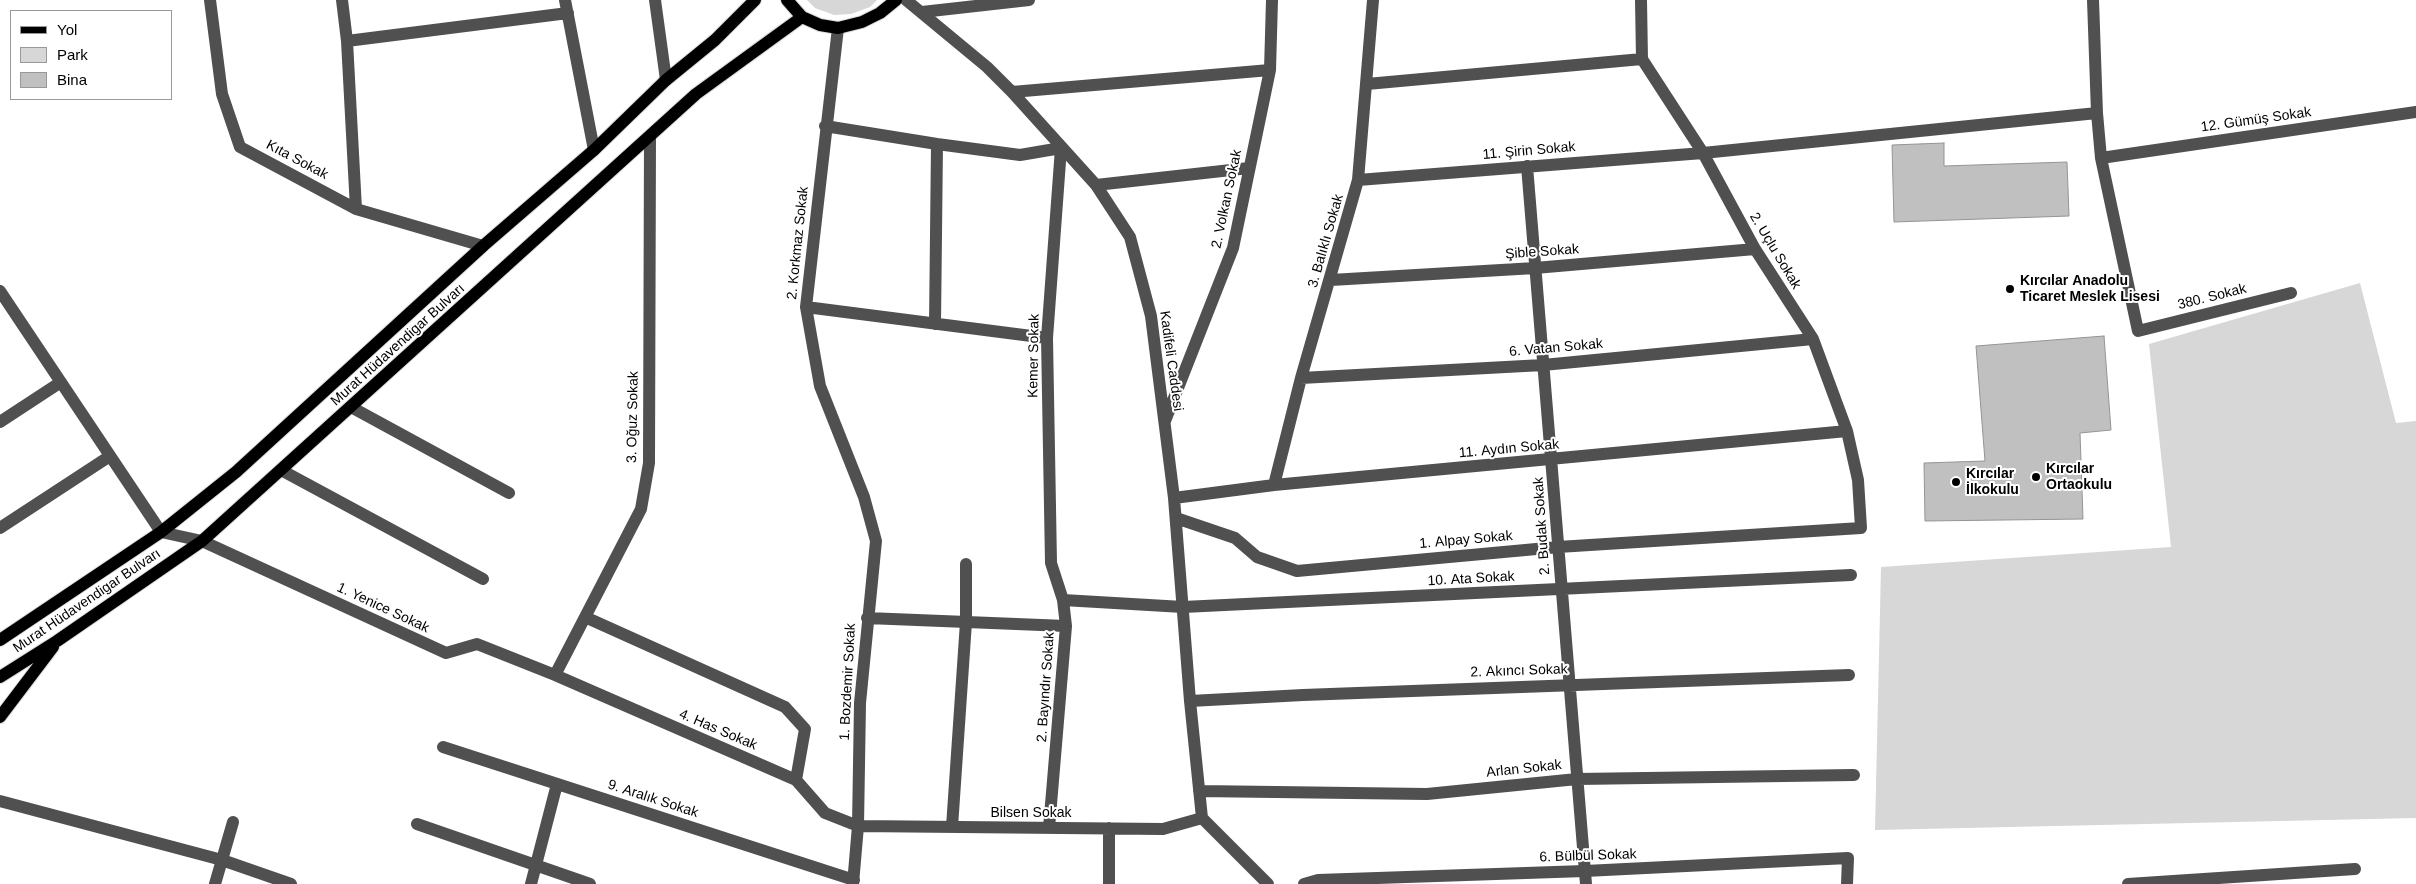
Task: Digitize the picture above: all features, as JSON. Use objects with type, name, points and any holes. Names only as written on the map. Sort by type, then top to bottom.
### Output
[{"type":"main road","name":"Murat Hüdavendigar Bulvarı","points":[[1,638],[161,532],[236,472],[483,246],[594,150],[666,80],[715,40],[755,0]]},
{"type":"main road","points":[[787,0],[802,17],[820,25],[838,28],[862,22],[880,13],[896,0]]},
{"type":"main road","name":"Murat Hüdavendigar Bulvarı","points":[[0,677],[57,642],[202,541],[696,94],[802,17]]},
{"type":"main road","points":[[0,717],[57,642]]},
{"type":"street","name":"Kıta Sokak","points":[[210,0],[222,94],[240,147],[356,209],[483,246]]},
{"type":"street","points":[[342,0],[347,41],[356,209]]},
{"type":"street","points":[[565,0],[594,150]]},
{"type":"street","points":[[655,0],[666,80]]},
{"type":"street","name":"Kadifeli Caddesi","points":[[906,0],[1012,92],[1061,148],[1096,184],[1130,238],[1151,316],[1174,498],[1190,701],[1202,818]]},
{"type":"street","points":[[922,12],[1029,0]]},
{"type":"street","name":"2. Volkan Sokak","points":[[1164,423],[1234,248],[1270,70],[1272,0]]},
{"type":"street","name":"3. Balıklı Sokak","points":[[1274,485],[1301,378],[1331,280],[1358,180],[1373,0]]},
{"type":"street","points":[[1367,84],[1642,59],[1642,0]]},
{"type":"street","points":[[2093,0],[2097,113],[2101,158]]},
{"type":"street","points":[[347,41],[568,13]]},
{"type":"street","name":"2. Korkmaz Sokak","points":[[838,28],[825,126],[806,307],[820,386],[864,497],[876,540]]},
{"type":"street","name":"2. Uçlu Sokak","points":[[1642,59],[1703,153],[1755,249],[1813,339],[1847,431],[1858,480],[1861,528]]},
{"type":"street","points":[[1012,92],[1270,70]]},
{"type":"street","name":"12. Gümüş Sokak","points":[[2101,158],[2416,112]]},
{"type":"street","name":"11. Şirin Sokak","points":[[1358,180],[1703,153],[1784,143],[2097,113]]},
{"type":"street","points":[[825,126],[1020,155],[1061,148]]},
{"type":"street","name":"3. Oğuz Sokak","points":[[555,675],[641,509],[649,463],[650,137]]},
{"type":"street","points":[[936,324],[937,144]]},
{"type":"street","name":"Kemer Sokak","points":[[1061,148],[1047,338],[1051,564],[1063,600],[1066,626]]},
{"type":"street","name":"380. Sokak","points":[[2101,158],[2138,331],[2291,294]]},
{"type":"street","name":"2. Budak Sokak","points":[[1527,166],[1586,878]]},
{"type":"street","points":[[1096,184],[1249,168]]},
{"type":"street","name":"Şible Sokak","points":[[1331,280],[1535,268],[1755,249]]},
{"type":"street","points":[[0,291],[5,310],[61,382],[161,532]]},
{"type":"street","points":[[806,307],[1047,338]]},
{"type":"street","name":"6. Vatan Sokak","points":[[1301,378],[1543,365],[1813,339]]},
{"type":"street","points":[[0,422],[61,382]]},
{"type":"street","points":[[351,407],[509,493]]},
{"type":"street","name":"11. Aydın Sokak","points":[[1174,498],[1274,485],[1847,431]]},
{"type":"street","points":[[0,528],[110,456]]},
{"type":"street","points":[[281,470],[483,579]]},
{"type":"street","name":"1. Alpay Sokak","points":[[1176,518],[1235,538],[1257,557],[1296,571],[1558,547],[1861,528]]},
{"type":"street","name":"1. Yenice Sokak","points":[[161,532],[202,541],[446,653],[477,644],[555,675]]},
{"type":"street","name":"1. Bozdemir Sokak","points":[[854,882],[858,826],[860,703],[876,540]]},
{"type":"street","points":[[952,827],[966,622],[966,564]]},
{"type":"street","name":"10. Ata Sokak","points":[[1063,600],[1183,606],[1562,590],[1850,575]]},
{"type":"street","points":[[585,617],[786,707],[805,729],[796,780]]},
{"type":"street","name":"2. Bayındır Sokak","points":[[867,618],[1066,626],[1050,828]]},
{"type":"street","name":"4. Has Sokak","points":[[555,675],[796,780],[825,813],[858,826]]},
{"type":"street","name":"2. Akıncı Sokak","points":[[1190,701],[1570,684],[1849,675]]},
{"type":"street","name":"9. Aralık Sokak","points":[[443,747],[854,882]]},
{"type":"street","name":"Arlan Sokak","points":[[1198,791],[1427,794],[1577,779],[1854,775]]},
{"type":"street","points":[[531,884],[557,784]]},
{"type":"street","points":[[0,801],[222,860],[291,884]]},
{"type":"street","points":[[1202,818],[1268,884]]},
{"type":"street","name":"Bilsen Sokak","points":[[858,826],[1163,829],[1202,818]]},
{"type":"street","points":[[215,884],[233,822]]},
{"type":"street","points":[[417,824],[536,867],[590,884]]},
{"type":"street","points":[[1109,828],[1109,884]]},
{"type":"street","name":"6. Bülbül Sokak","points":[[1304,884],[1318,880],[1586,878],[1848,858],[1847,884]]},
{"type":"street","points":[[2128,884],[2315,878],[2355,869]]},
{"type":"green space","points":[[807,0],[877,0],[870,7],[851,14],[834,15],[815,8]]},
{"type":"green space","points":[[2360,283],[2396,423],[2416,421],[2416,818],[1875,830],[1881,567],[2171,547],[2149,344]]},
{"type":"building","points":[[1944,143],[1944,166],[2067,162],[2069,216],[1894,222],[1892,145]]},
{"type":"building","points":[[2104,336],[2111,430],[2080,433],[2083,519],[1925,521],[1924,463],[1985,461],[1976,346]]},
{"type":"place","name":"Kırcılar Anadolu Ticaret Meslek Lisesi","points":[[2010,289]]},
{"type":"place","name":"Kırcılar Ortaokulu","points":[[2036,477]]},
{"type":"place","name":"Kırcılar İlkokulu","points":[[1956,482]]}]
